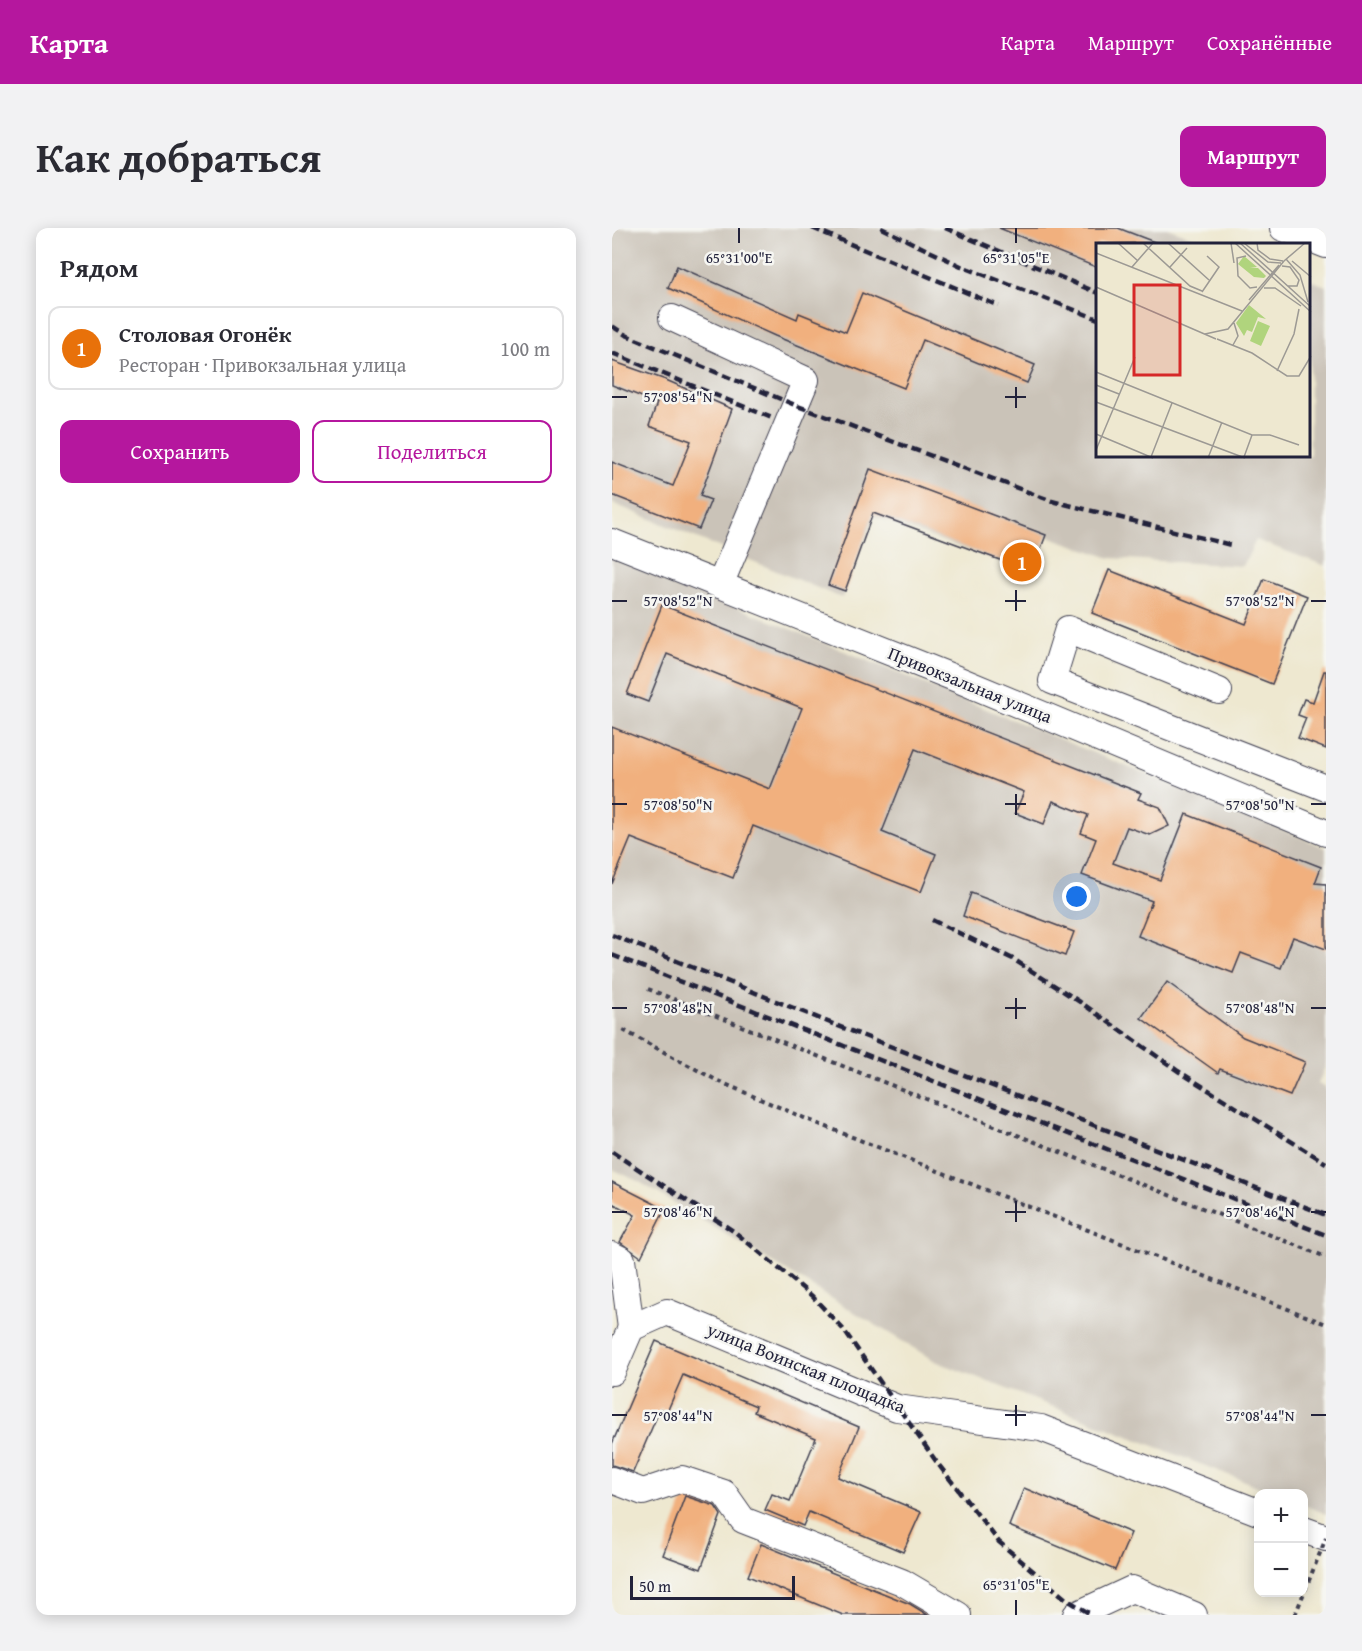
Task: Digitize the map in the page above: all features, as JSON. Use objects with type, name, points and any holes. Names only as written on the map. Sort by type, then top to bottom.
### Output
[{"type":"street","points":[[1283,228],[1326,245]]},
{"type":"street","points":[[672,318],[806,380],[720,585]]},
{"type":"street","name":"Привокзальная улица","points":[[612,542],[957,679],[1326,833]]},
{"type":"street","points":[[1219,691],[1068,628],[1052,681],[1326,788]]},
{"type":"street","points":[[612,1255],[622,1260],[631,1328],[612,1372]]},
{"type":"street","name":"улица Воинская площадка","points":[[631,1328],[666,1312],[897,1408],[1041,1428],[1254,1510]]},
{"type":"street","points":[[612,1480],[643,1492],[682,1479],[724,1493],[743,1520],[902,1582],[958,1615]]},
{"type":"street","points":[[1308,1531],[1326,1538]]},
{"type":"street","points":[[1076,1615],[1132,1589],[1194,1615]]},
{"type":"path","points":[[648,988],[1326,1257]]},
{"type":"path","points":[[623,1030],[718,1081],[809,1120],[1326,1324]]},
{"type":"path","points":[[1295,1615],[1326,1538]]},
{"type":"shaded area","points":[[612,228],[1167,228],[1209,243],[1096,243],[1096,458],[1311,458],[1311,280],[1326,286],[1326,566],[1256,540],[1243,566],[1110,558],[1047,536],[1033,574],[874,516],[842,598],[612,503]]},
{"type":"shaded area","points":[[612,556],[1326,848],[1326,1064],[1318,1084],[1326,1088],[1326,1514],[1308,1507],[1308,1489],[1265,1489],[935,1361],[638,1181],[612,1169]]},
{"type":"building","points":[[999,228],[1118,228],[1157,243],[1096,243],[1096,267]]},
{"type":"building","points":[[677,266],[797,319],[799,313],[846,332],[862,293],[1035,365],[1027,383],[923,340],[904,388],[775,336],[668,288]]},
{"type":"building","points":[[612,361],[666,380],[732,409],[700,496],[711,500],[699,529],[612,495],[612,462],[673,486],[691,441],[649,426],[657,403],[612,385]]},
{"type":"building","points":[[870,469],[1046,535],[1032,572],[873,513],[845,591],[828,585]]},
{"type":"building","points":[[1109,570],[1246,624],[1264,579],[1307,596],[1272,684],[1092,613]]},
{"type":"building","points":[[662,605],[1141,793],[1138,799],[1160,807],[1169,826],[1150,835],[1127,827],[1113,863],[1160,880],[1186,814],[1321,867],[1315,883],[1326,884],[1326,949],[1293,937],[1281,968],[1241,953],[1233,973],[1138,936],[1152,901],[1082,875],[1096,839],[1081,833],[1088,815],[1053,801],[1044,824],[1015,813],[1024,792],[915,749],[882,832],[936,854],[921,892],[753,826],[733,878],[631,838],[612,884],[612,727],[770,789],[802,708],[667,654],[648,702],[627,694]]},
{"type":"building","points":[[1324,671],[1326,671],[1326,749],[1298,738],[1306,718],[1298,715],[1304,699],[1313,702]]},
{"type":"building","points":[[971,893],[1074,932],[1065,956],[963,916]]},
{"type":"building","points":[[1167,982],[1243,1037],[1305,1062],[1290,1096],[1220,1069],[1218,1073],[1141,1018]]},
{"type":"building","points":[[612,1182],[665,1209],[641,1257],[620,1242],[635,1215],[612,1203]]},
{"type":"building","points":[[656,1341],[859,1427],[838,1477],[921,1512],[903,1552],[809,1512],[803,1526],[765,1510],[772,1494],[790,1501],[816,1438],[754,1412],[756,1406],[683,1375],[667,1412],[660,1409],[633,1472],[612,1465],[612,1444]]},
{"type":"building","points":[[1024,1488],[1131,1533],[1115,1570],[1009,1526]]},
{"type":"building","points":[[685,1496],[715,1506],[721,1515],[701,1569],[663,1555]]},
{"type":"building","points":[[761,1544],[910,1604],[928,1615],[843,1615],[748,1576]]},
{"type":"railway","points":[[812,228],[999,306]]},
{"type":"railway","points":[[881,228],[961,266],[1096,318]]},
{"type":"railway","points":[[945,228],[1096,292]]},
{"type":"railway","points":[[612,326],[626,335],[795,405],[1052,501],[1231,545]]},
{"type":"railway","points":[[612,353],[772,418]]},
{"type":"railway","points":[[932,920],[1013,959],[1080,1002],[1178,1071],[1326,1163]]},
{"type":"railway","points":[[612,935],[838,1026],[1326,1215]]},
{"type":"railway","points":[[612,955],[1326,1235]]},
{"type":"railway","points":[[612,1152],[735,1232],[812,1296],[843,1329],[938,1464],[999,1542],[1066,1599],[1092,1615]]},
{"type":"place","name":"Столовая Огонёк","points":[[1022,562]]}]
